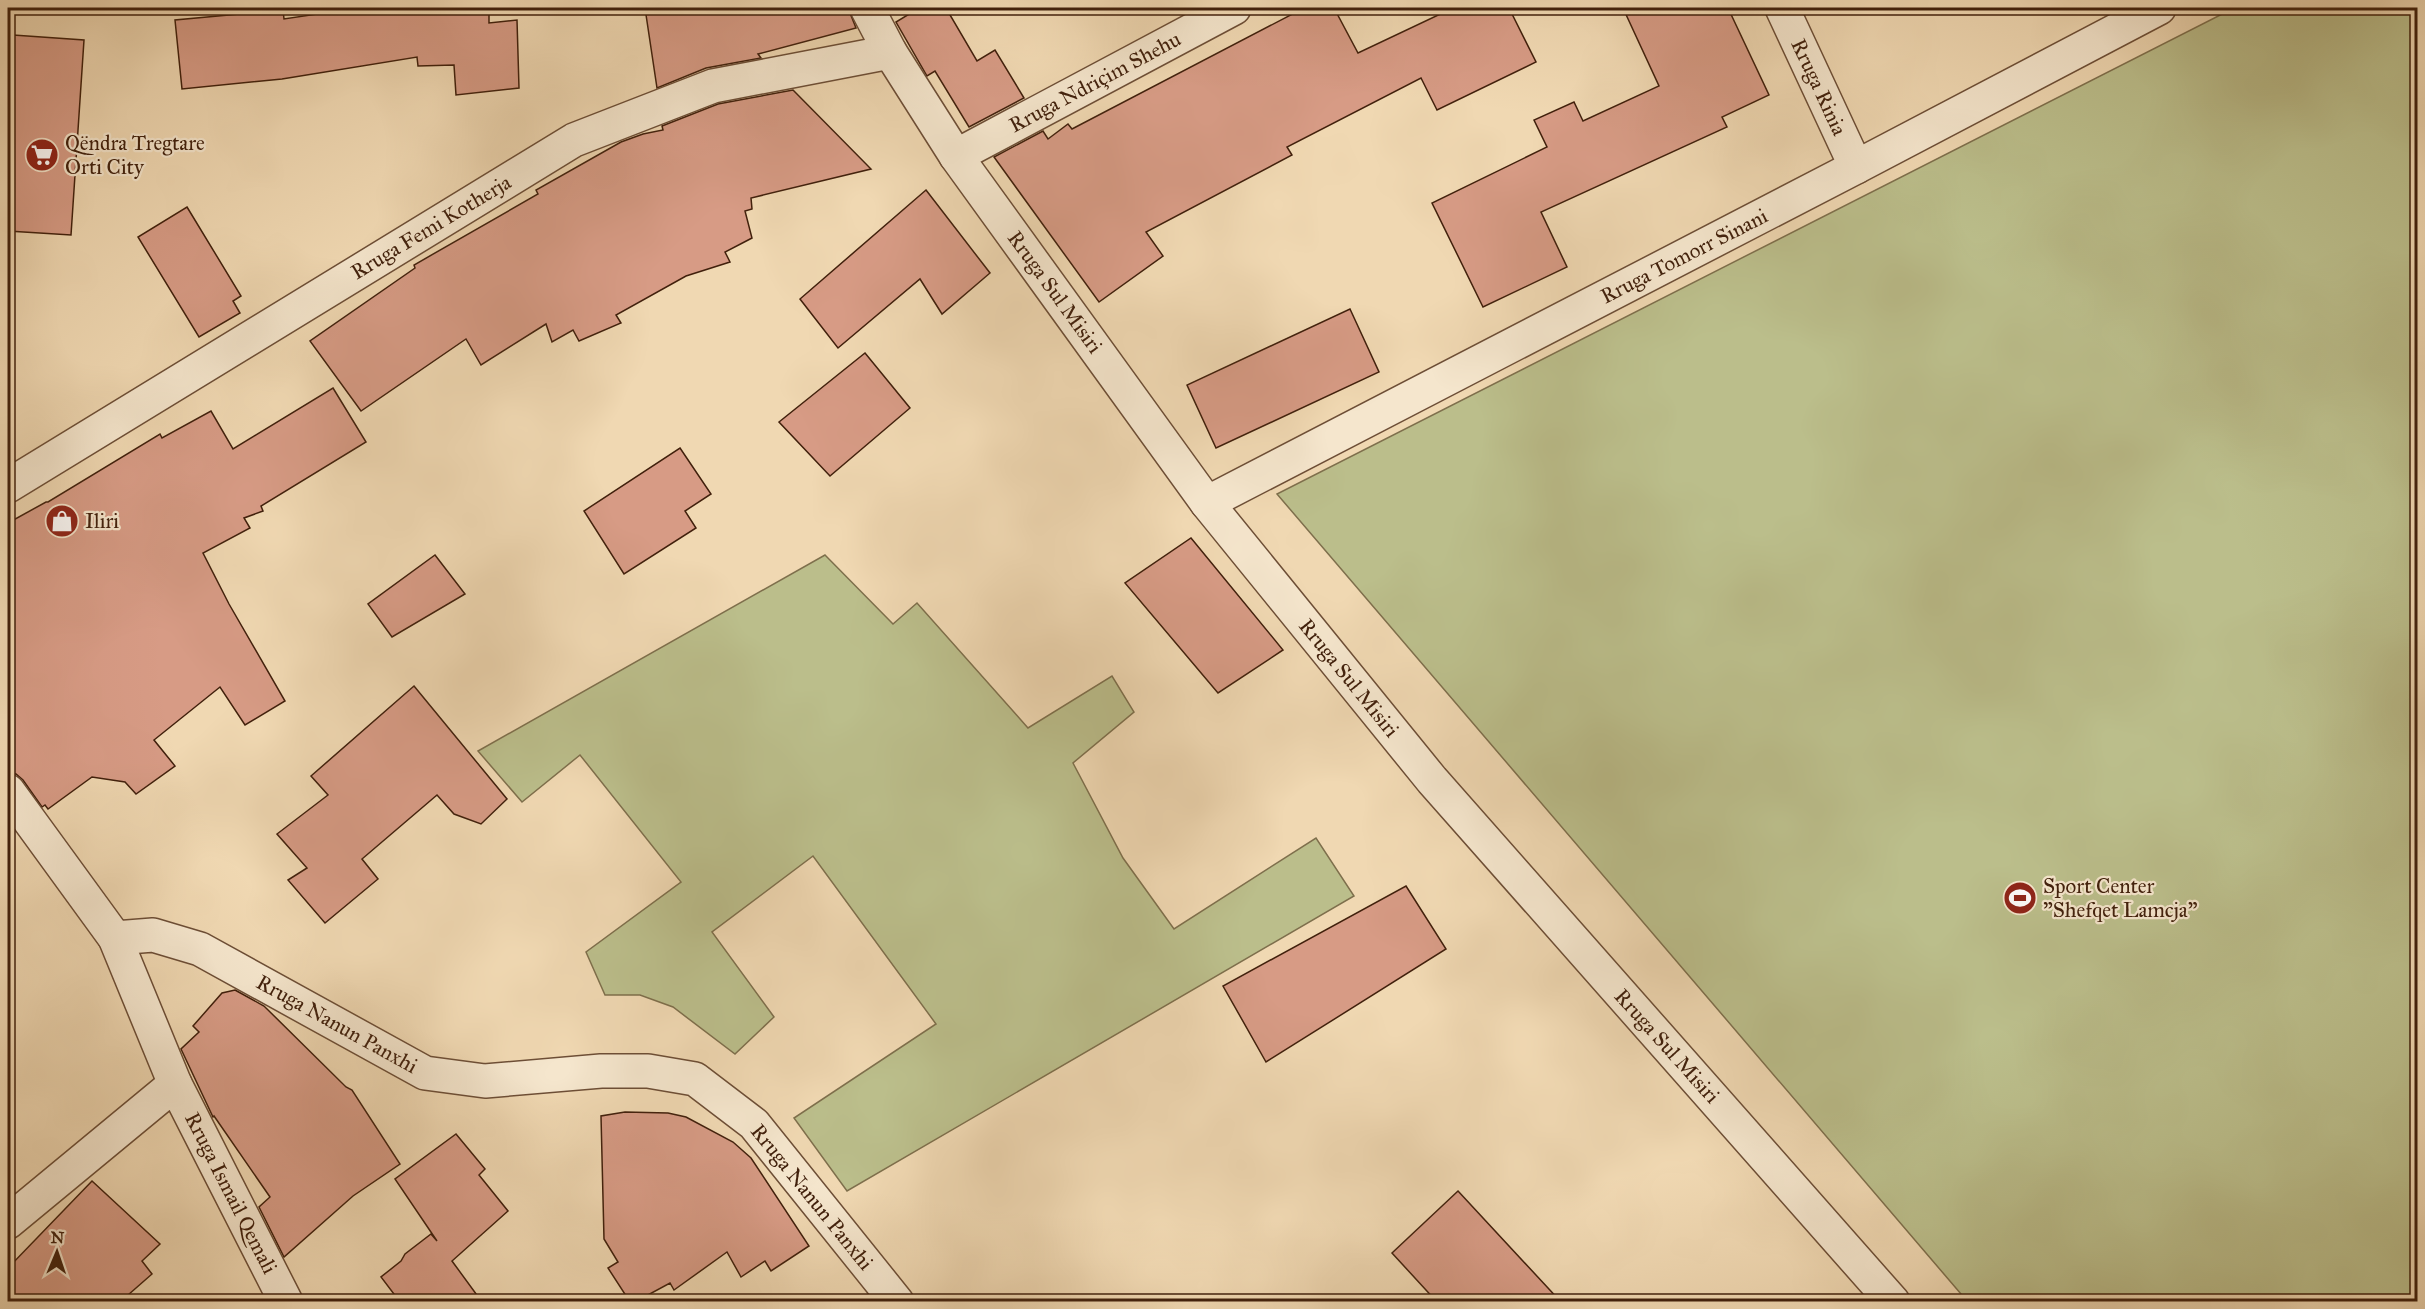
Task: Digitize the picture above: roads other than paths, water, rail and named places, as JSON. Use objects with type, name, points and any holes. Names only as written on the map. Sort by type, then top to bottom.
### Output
[{"type":"street","name":"Rruga Sul Misiri","points":[[867,8],[890,52],[956,156],[1208,503],[1432,780],[1893,1302]]},
{"type":"street","name":"Rruga Ndriçim Shehu","points":[[956,156],[1234,8]]},
{"type":"street","name":"Rruga Rinia","points":[[1782,8],[1856,167]]},
{"type":"street","name":"Rruga Tomorr Sinani","points":[[1208,503],[2159,8]]},
{"type":"street","name":"Rruga Femi Kotherja","points":[[8,486],[574,140],[713,86],[890,52]]},
{"type":"street","name":"Rruga Ismail Qemali","points":[[8,791],[115,938],[175,1084],[286,1302]]},
{"type":"street","name":"Rruga Nanun Panxhi","points":[[115,938],[153,935],[200,949],[425,1073],[485,1081],[602,1071],[648,1071],[695,1079],[754,1124],[897,1302]]},
{"type":"street","name":"Rruga Ismail Qemali","points":[[8,1222],[175,1084]]},
{"type":"place","name":"Qëndra Tregtare Orti City","points":[[42,155]]},
{"type":"place","name":"Iliri","points":[[62,521]]},
{"type":"place","name":"Sport Center \"Shefqet Lamcja\"","points":[[2020,898]]}]
